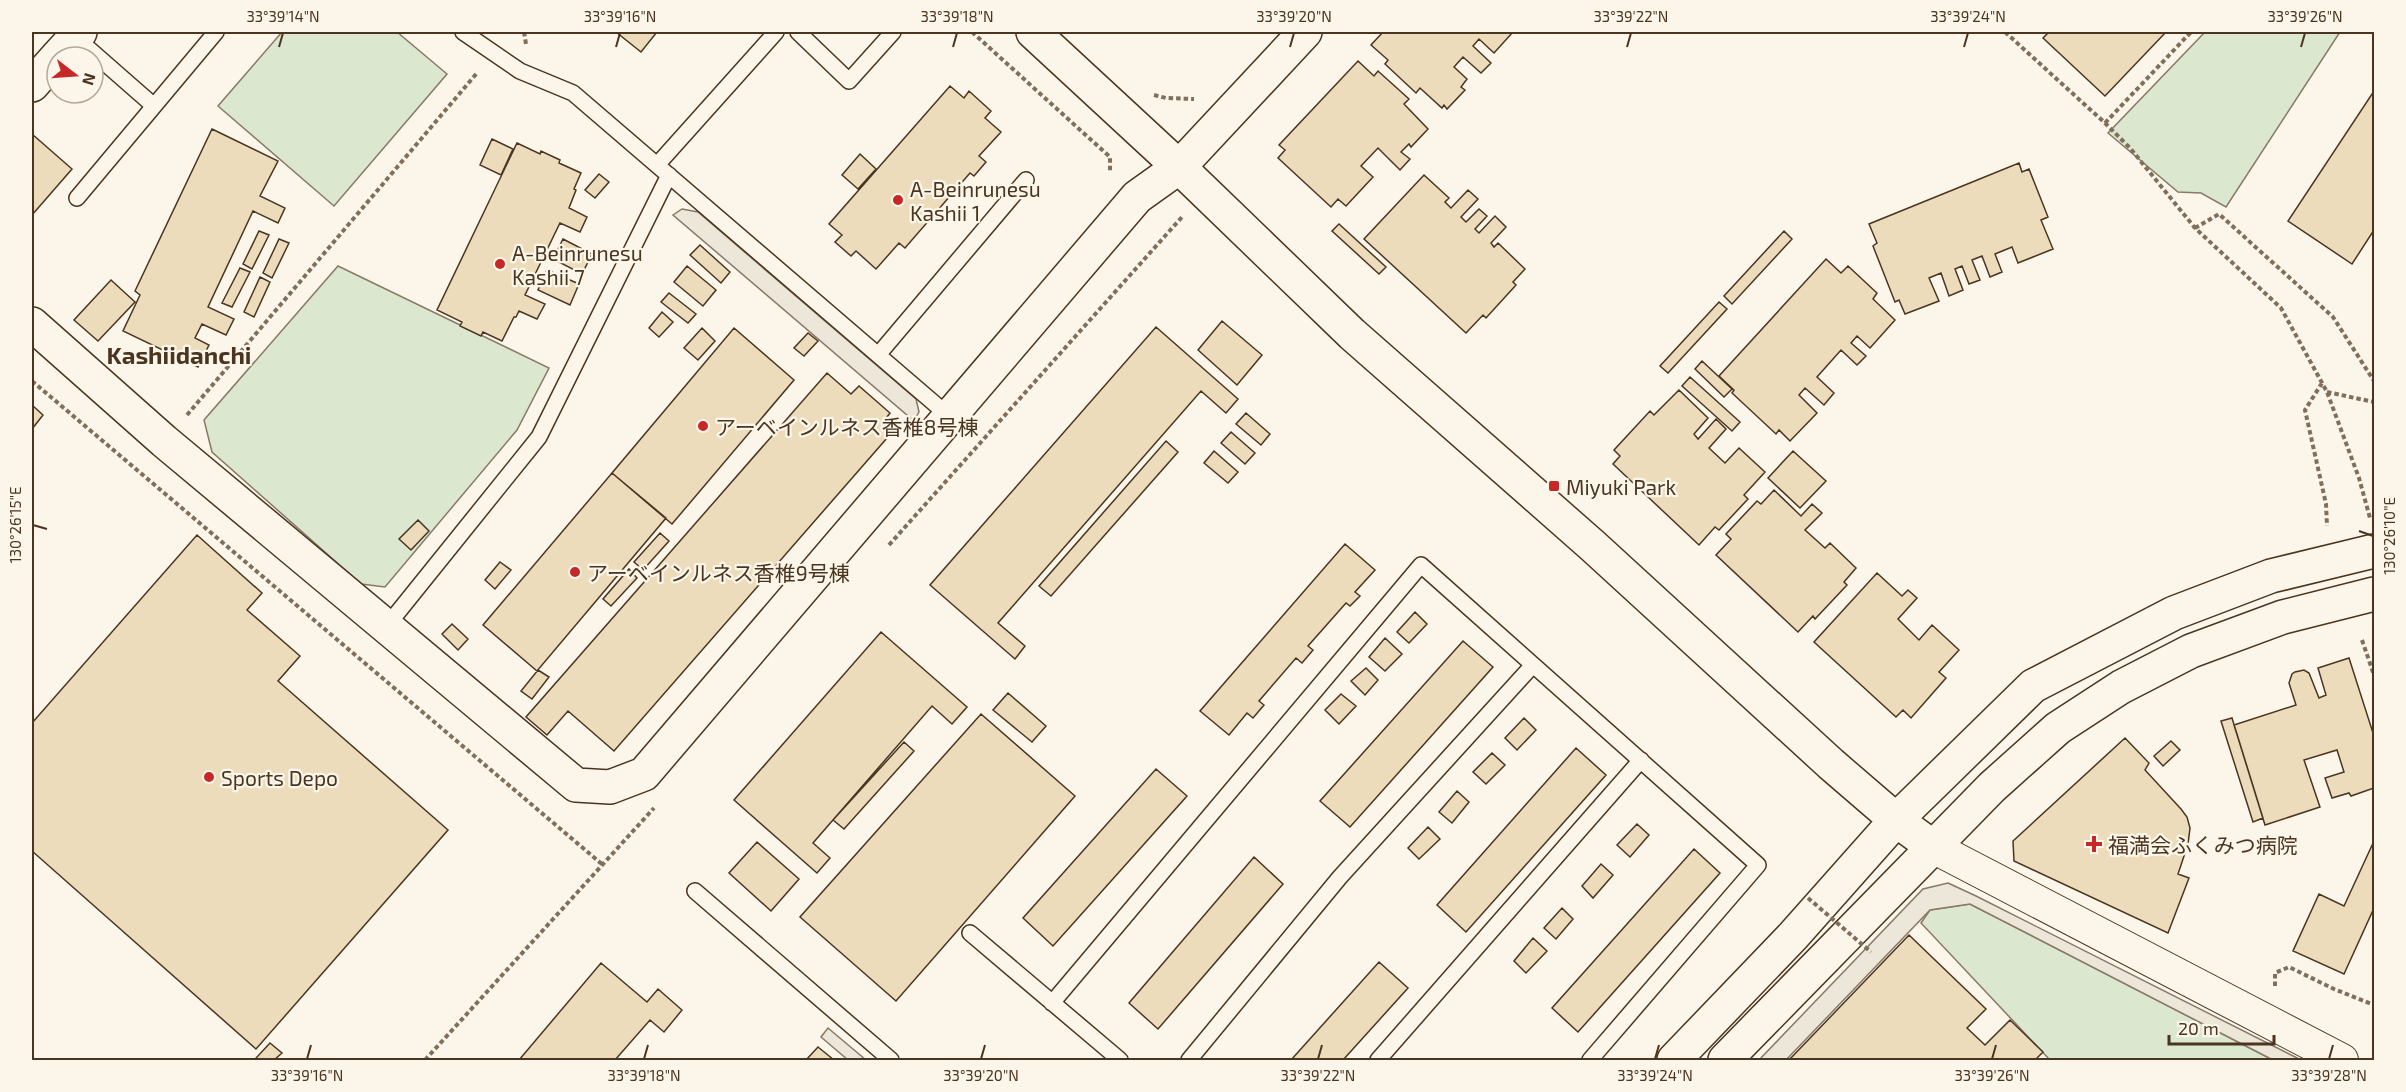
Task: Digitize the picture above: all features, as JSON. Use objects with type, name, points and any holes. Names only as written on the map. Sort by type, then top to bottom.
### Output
[{"type":"street","points":[[1033,32],[1179,167],[1352,334],[1593,546],[1831,764],[1896,820],[1933,847],[2342,1060]]},
{"type":"street","points":[[32,324],[164,441],[576,785],[610,787],[644,774],[1137,197],[1179,167],[1305,32]]},
{"type":"street","points":[[32,85],[68,43]]},
{"type":"street","points":[[1674,1060],[1793,936],[1896,820],[2033,686],[2174,613],[2373,536]]},
{"type":"street","points":[[1725,1060],[1992,787],[2058,728],[2121,687],[2191,651],[2273,620],[2374,594]]},
{"type":"lane","points":[[77,198],[216,32]]},
{"type":"lane","points":[[463,32],[520,71],[573,93],[949,416]]},
{"type":"lane","points":[[386,627],[539,437],[663,170],[776,32]]},
{"type":"lane","points":[[798,32],[849,81],[893,32]]},
{"type":"lane","points":[[68,43],[154,106]]},
{"type":"lane","points":[[878,355],[1026,180]]},
{"type":"lane","points":[[1052,1003],[1421,565],[1758,866],[1590,1060]]},
{"type":"lane","points":[[1189,1060],[1340,878],[1533,665]]},
{"type":"lane","points":[[1378,1060],[1641,760]]},
{"type":"lane","points":[[695,891],[891,1060]]},
{"type":"lane","points":[[970,933],[1120,1060]]},
{"type":"path","points":[[524,32],[527,51]]},
{"type":"path","points":[[972,32],[1110,157],[1110,176]]},
{"type":"path","points":[[2005,32],[2130,148],[2195,228],[2280,308],[2327,392],[2360,478],[2373,536]]},
{"type":"path","points":[[2105,123],[2191,32]]},
{"type":"path","points":[[137,471],[494,53]]},
{"type":"path","points":[[1147,92],[1166,99],[1199,99]]},
{"type":"path","points":[[2195,228],[2219,214],[2333,317],[2374,381]]},
{"type":"path","points":[[32,381],[603,865]]},
{"type":"path","points":[[2322,383],[2305,410],[2326,504],[2327,526]]},
{"type":"path","points":[[2327,392],[2374,402]]},
{"type":"path","points":[[2362,640],[2374,675]]},
{"type":"path","points":[[1808,898],[1871,952]]},
{"type":"path","points":[[2275,989],[2275,973],[2289,967],[2374,1005]]},
{"type":"green space","points":[[282,32],[397,32],[447,74],[334,206],[218,106]]},
{"type":"green space","points":[[2205,32],[2340,32],[2226,207],[2201,193],[2178,192],[2108,133]]},
{"type":"green space","points":[[338,266],[549,368],[517,430],[385,587],[361,584],[212,452],[204,420]]},
{"type":"green space","points":[[1970,904],[2273,1060],[2050,1060],[1921,923],[1930,910]]},
{"type":"shaded area","points":[[682,209],[698,212],[916,399],[919,412],[914,421],[673,215]]},
{"type":"shaded area","points":[[1948,883],[2301,1060],[2273,1060],[1970,904],[1930,910],[1786,1060],[1759,1060],[1923,889]]},
{"type":"shaded area","points":[[828,1028],[866,1060],[848,1060],[821,1037]]},
{"type":"building","points":[[616,32],[657,32],[641,52]]},
{"type":"building","points":[[1383,32],[1513,32],[1494,53],[1479,39],[1473,46],[1491,63],[1481,73],[1463,57],[1454,67],[1467,79],[1461,87],[1465,90],[1447,109],[1444,105],[1442,108],[1420,88],[1416,93],[1385,64],[1388,60],[1371,45]]},
{"type":"building","points":[[2049,32],[2166,32],[2105,96],[2043,38]]},
{"type":"building","points":[[1358,61],[1374,76],[1378,71],[1409,99],[1404,104],[1428,129],[1411,147],[1409,144],[1401,152],[1410,159],[1400,170],[1378,148],[1361,166],[1373,177],[1346,206],[1338,199],[1331,207],[1278,158],[1285,150],[1279,145]]},
{"type":"building","name":"A-Beinrunesu Kashii 1","points":[[950,86],[964,98],[969,91],[991,111],[985,118],[1001,132],[979,156],[986,162],[974,176],[970,173],[905,248],[899,243],[876,269],[856,251],[851,256],[835,242],[842,235],[829,224]]},
{"type":"building","points":[[2374,91],[2374,230],[2352,264],[2288,221]]},
{"type":"building","points":[[212,129],[278,161],[260,196],[285,208],[278,223],[253,211],[208,307],[234,319],[226,335],[202,324],[195,338],[209,345],[198,367],[123,331],[140,295],[135,291]]},
{"type":"building","points":[[32,134],[72,169],[32,215]]},
{"type":"building","points":[[492,139],[513,149],[501,175],[480,165]]},
{"type":"building","name":"A-Beinrunesu Kashii 7","points":[[517,143],[540,154],[541,151],[560,160],[559,163],[581,173],[569,208],[587,217],[580,232],[560,223],[525,295],[545,304],[537,319],[519,311],[502,341],[483,332],[481,336],[460,326],[462,322],[437,310]]},
{"type":"building","points":[[860,154],[876,169],[858,189],[842,175]]},
{"type":"building","points":[[2019,163],[2022,172],[2029,169],[2048,217],[2041,220],[2053,249],[2018,263],[2012,247],[1995,254],[2002,272],[1990,277],[1982,256],[1972,260],[1980,280],[1969,284],[1962,266],[1955,269],[1963,290],[1949,296],[1941,273],[1929,278],[1939,301],[1905,314],[1899,300],[1895,302],[1873,246],[1877,243],[1869,224]]},
{"type":"building","points":[[599,174],[609,182],[595,198],[585,190]]},
{"type":"building","points":[[1424,175],[1449,198],[1445,202],[1451,208],[1468,190],[1478,199],[1461,217],[1466,222],[1479,209],[1487,216],[1475,229],[1479,233],[1495,216],[1506,227],[1491,243],[1494,247],[1498,243],[1525,269],[1513,282],[1516,285],[1486,318],[1483,315],[1466,333],[1364,239]]},
{"type":"building","points":[[1339,224],[1386,267],[1379,274],[1332,231]]},
{"type":"building","points":[[259,231],[269,235],[252,269],[243,264]]},
{"type":"building","points":[[1784,231],[1792,239],[1732,304],[1724,296]]},
{"type":"building","points":[[279,239],[289,243],[272,278],[263,273]]},
{"type":"building","points":[[563,239],[592,254],[582,274],[553,259]]},
{"type":"building","points":[[700,245],[730,272],[721,283],[690,255]]},
{"type":"building","points":[[1826,259],[1841,273],[1848,266],[1877,293],[1873,299],[1895,320],[1870,348],[1857,336],[1851,343],[1866,356],[1857,365],[1841,350],[1817,377],[1834,393],[1824,405],[1805,388],[1799,395],[1817,413],[1790,441],[1779,430],[1776,434],[1732,393],[1734,390],[1719,376]]},
{"type":"building","points":[[687,266],[716,290],[703,306],[674,282]]},
{"type":"building","points":[[240,268],[250,272],[232,307],[222,303]]},
{"type":"building","points":[[547,270],[579,284],[570,305],[538,290]]},
{"type":"building","points":[[260,277],[270,282],[254,317],[244,312]]},
{"type":"building","points":[[111,280],[135,302],[98,341],[74,320]]},
{"type":"building","points":[[669,293],[696,314],[688,323],[661,302]]},
{"type":"building","points":[[1719,302],[1727,309],[1668,373],[1660,366]]},
{"type":"building","points":[[662,312],[673,322],[659,337],[649,328]]},
{"type":"building","points":[[1222,321],[1262,355],[1237,385],[1198,350]]},
{"type":"building","points":[[1156,327],[1238,399],[1226,413],[1201,391],[998,623],[1025,646],[1015,659],[930,585]]},
{"type":"building","points":[[702,328],[715,341],[698,360],[684,348]]},
{"type":"building","name":"アーベインルネス香椎8号棟","points":[[734,328],[794,380],[672,524],[612,473]]},
{"type":"building","points":[[808,333],[818,341],[804,356],[794,348]]},
{"type":"building","points":[[1702,361],[1732,389],[1724,397],[1695,369]]},
{"type":"building","points":[[827,373],[851,394],[859,386],[890,413],[884,421],[894,430],[614,751],[568,711],[547,735],[526,717]]},
{"type":"building","points":[[1690,377],[1740,422],[1732,431],[1682,386]]},
{"type":"building","points":[[1679,390],[1708,418],[1694,434],[1698,439],[1716,419],[1726,429],[1709,448],[1725,463],[1739,448],[1765,472],[1744,495],[1748,499],[1719,530],[1715,527],[1699,545],[1613,464],[1620,456],[1614,450],[1650,411],[1654,415]]},
{"type":"building","points":[[32,405],[43,415],[32,429]]},
{"type":"building","points":[[1246,413],[1270,434],[1261,445],[1236,424]]},
{"type":"building","points":[[1231,432],[1255,453],[1245,464],[1221,443]]},
{"type":"building","points":[[1166,441],[1178,452],[1051,596],[1039,586]]},
{"type":"building","points":[[1214,451],[1238,472],[1228,483],[1204,463]]},
{"type":"building","points":[[1793,451],[1826,481],[1800,508],[1768,478]]},
{"type":"building","name":"アーベインルネス香椎9号棟","points":[[612,473],[666,518],[537,671],[483,625]]},
{"type":"building","points":[[1774,490],[1801,516],[1812,504],[1822,513],[1805,530],[1825,548],[1830,543],[1856,568],[1844,582],[1847,585],[1815,619],[1813,616],[1798,632],[1716,555],[1731,539],[1726,534],[1757,501],[1761,504]]},
{"type":"building","points":[[418,520],[429,531],[411,550],[399,539]]},
{"type":"building","points":[[660,533],[669,541],[643,570],[634,562]]},
{"type":"building","name":"Sports Depo","points":[[197,535],[262,593],[247,610],[300,656],[278,681],[448,830],[256,1049],[32,851],[32,723]]},
{"type":"building","points":[[1345,544],[1375,570],[1355,592],[1360,596],[1350,606],[1346,603],[1308,646],[1313,650],[1302,663],[1296,658],[1259,701],[1264,705],[1253,718],[1247,713],[1229,735],[1200,711]]},
{"type":"building","points":[[500,562],[511,570],[495,589],[485,580]]},
{"type":"building","points":[[629,569],[637,578],[611,606],[603,599]]},
{"type":"building","points":[[1877,573],[1902,596],[1908,590],[1917,598],[1898,619],[1919,640],[1932,625],[1959,650],[1939,672],[1946,678],[1911,718],[1903,710],[1896,717],[1814,642]]},
{"type":"building","points":[[1415,612],[1427,624],[1409,643],[1397,632]]},
{"type":"building","points":[[452,624],[468,639],[458,650],[442,634]]},
{"type":"building","points":[[881,632],[967,707],[952,724],[932,706],[813,843],[830,858],[817,873],[734,800]]},
{"type":"building","points":[[1385,638],[1402,654],[1385,671],[1369,657]]},
{"type":"building","points":[[1463,641],[1493,667],[1350,827],[1320,801]]},
{"type":"building","points":[[2349,658],[2374,736],[2374,788],[2351,796],[2349,793],[2332,798],[2325,778],[2344,772],[2337,750],[2304,760],[2320,807],[2265,825],[2234,725],[2296,705],[2289,683],[2295,672],[2304,670],[2309,673],[2319,698],[2326,695],[2318,668]]},
{"type":"building","points":[[1366,668],[1378,680],[1365,695],[1351,681]]},
{"type":"building","points":[[538,670],[549,677],[532,699],[521,691]]},
{"type":"building","points":[[1008,693],[1046,726],[1032,742],[993,710]]},
{"type":"building","points":[[1341,694],[1356,706],[1339,724],[1325,710]]},
{"type":"building","points":[[981,714],[1075,796],[896,1001],[800,917]]},
{"type":"building","points":[[1524,718],[1536,730],[1517,750],[1505,738]]},
{"type":"building","points":[[2232,718],[2263,818],[2253,822],[2221,721]]},
{"type":"building","points":[[2125,738],[2149,763],[2145,770],[2181,809],[2187,817],[2190,828],[2188,844],[2178,874],[2189,878],[2168,933],[2014,861],[2013,841]]},
{"type":"building","points":[[2171,741],[2180,750],[2163,766],[2154,756]]},
{"type":"building","points":[[904,742],[914,751],[844,829],[833,820]]},
{"type":"building","points":[[1576,748],[1606,775],[1466,932],[1437,905]]},
{"type":"building","points":[[1492,753],[1505,765],[1486,784],[1473,772]]},
{"type":"building","points":[[1156,769],[1187,796],[1053,946],[1023,918]]},
{"type":"building","points":[[1457,791],[1469,802],[1452,823],[1439,812]]},
{"type":"building","points":[[1637,824],[1649,835],[1630,857],[1617,845]]},
{"type":"building","points":[[1428,827],[1440,839],[1419,859],[1408,848]]},
{"type":"building","points":[[2374,841],[2374,908],[2344,974],[2293,951],[2319,894],[2344,906]]},
{"type":"building","points":[[757,842],[799,879],[771,911],[729,873]]},
{"type":"building","points":[[1694,849],[1720,873],[1578,1032],[1552,1008]]},
{"type":"building","points":[[1254,857],[1283,884],[1158,1029],[1129,1003]]},
{"type":"building","points":[[1601,864],[1613,875],[1593,898],[1582,886]]},
{"type":"building","points":[[1562,908],[1573,919],[1556,939],[1544,928]]},
{"type":"building","points":[[1909,935],[1986,1009],[1967,1028],[1985,1045],[2010,1020],[2043,1052],[2035,1060],[1789,1060]]},
{"type":"building","points":[[1533,938],[1547,951],[1526,973],[1514,961]]},
{"type":"building","points":[[1379,962],[1408,988],[1343,1060],[1291,1060]]},
{"type":"building","points":[[601,963],[647,1002],[658,989],[682,1010],[664,1032],[650,1020],[615,1060],[519,1060]]},
{"type":"building","points":[[270,1043],[282,1053],[274,1060],[256,1058]]},
{"type":"building","points":[[818,1047],[834,1060],[806,1060]]},
{"type":"place","name":"A-Beinrunesu Kashii 1","points":[[898,200]]},
{"type":"place","name":"A-Beinrunesu Kashii 7","points":[[500,264]]},
{"type":"place","name":"アーベインルネス香椎8号棟","points":[[703,426]]},
{"type":"place","name":"Miyuki Park","points":[[1554,486]]},
{"type":"place","name":"アーベインルネス香椎9号棟","points":[[575,572]]},
{"type":"place","name":"Sports Depo","points":[[209,777]]},
{"type":"place","name":"福満会ふくみつ病院","points":[[2094,844]]},
{"type":"district","name":"Kashiidanchi","points":[[179,354]]}]
